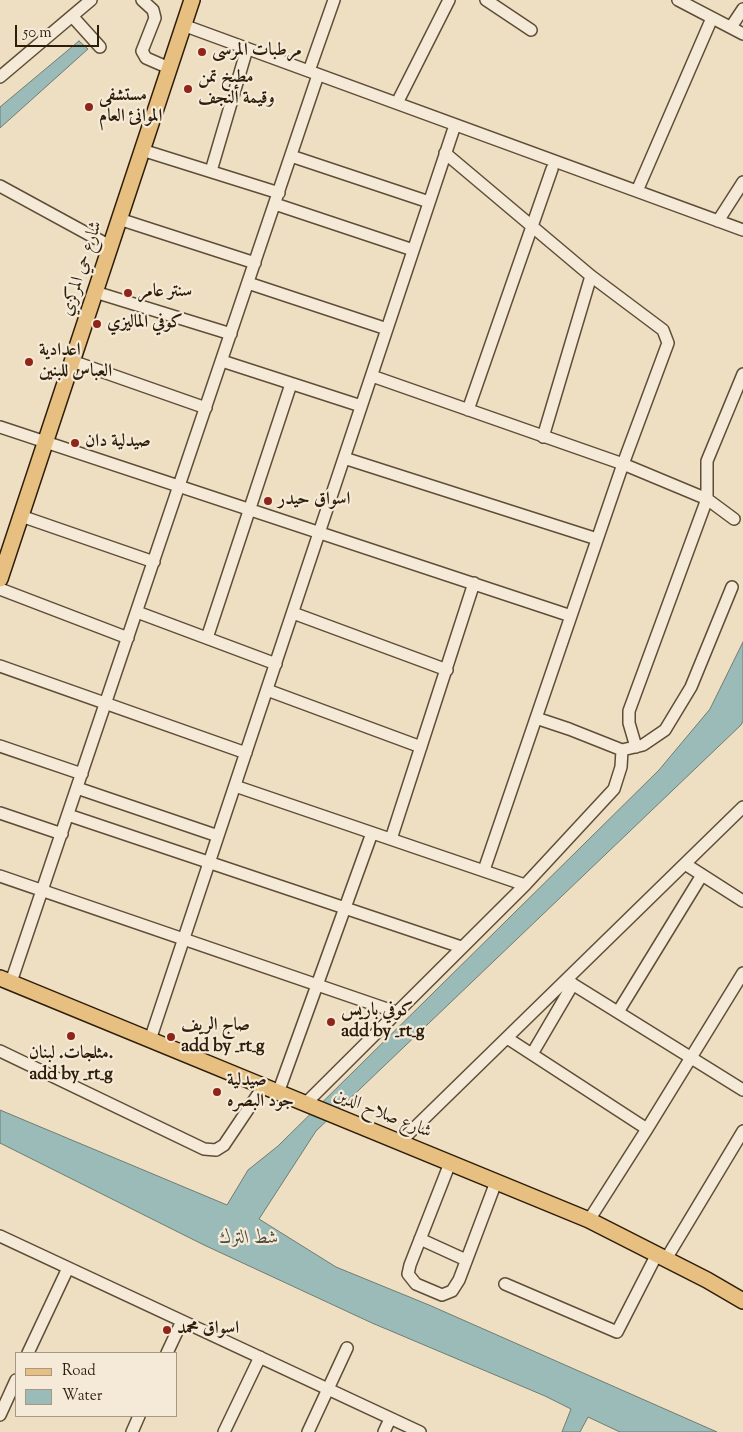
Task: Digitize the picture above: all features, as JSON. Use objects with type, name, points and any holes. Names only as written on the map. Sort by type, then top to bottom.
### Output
[{"type":"main road","name":"شارع حي المركزي","points":[[0,579],[192,0]]},
{"type":"main road","name":"شارع صلاح الدين","points":[[6,980],[589,1220],[662,1256],[742,1299]]},
{"type":"street","points":[[142,0],[152,10],[155,18],[142,51],[146,58],[169,68]]},
{"type":"street","points":[[6,980],[42,891],[62,834],[275,204],[291,156],[334,0]]},
{"type":"street","points":[[397,103],[449,0]]},
{"type":"street","points":[[486,0],[532,30]]},
{"type":"street","points":[[678,0],[743,34]]},
{"type":"street","points":[[0,77],[89,1]]},
{"type":"street","points":[[731,27],[743,9]]},
{"type":"street","points":[[72,16],[100,47]]},
{"type":"street","points":[[637,191],[712,18]]},
{"type":"street","points":[[183,26],[743,230]]},
{"type":"street","points":[[211,171],[247,49]]},
{"type":"street","points":[[150,1040],[455,125]]},
{"type":"street","points":[[142,150],[278,193]]},
{"type":"street","points":[[445,153],[591,276],[663,330],[668,343],[622,464],[484,870]]},
{"type":"street","points":[[291,156],[430,202]]},
{"type":"street","points":[[468,410],[552,169]]},
{"type":"street","points":[[718,220],[743,182]]},
{"type":"street","points":[[0,186],[110,246]]},
{"type":"street","points":[[275,204],[413,250]]},
{"type":"street","points":[[119,219],[255,263]]},
{"type":"street","points":[[544,436],[591,276]]},
{"type":"street","points":[[248,283],[387,328]]},
{"type":"street","points":[[95,292],[231,334]]},
{"type":"street","points":[[72,360],[206,408]]},
{"type":"street","points":[[222,361],[361,406]]},
{"type":"street","points":[[636,747],[628,723],[628,712],[707,499],[707,461],[743,374]]},
{"type":"street","points":[[372,376],[622,464],[707,499],[734,519]]},
{"type":"street","points":[[207,638],[291,384]]},
{"type":"street","points":[[0,427],[571,616]]},
{"type":"street","points":[[344,458],[597,539]]},
{"type":"street","points":[[21,516],[154,562]]},
{"type":"street","points":[[391,839],[474,584]]},
{"type":"street","points":[[536,718],[622,750],[643,745],[665,730],[691,687],[732,588]]},
{"type":"street","points":[[0,589],[128,638]]},
{"type":"street","points":[[137,612],[276,664]]},
{"type":"street","points":[[293,613],[447,670]]},
{"type":"street","points":[[0,666],[246,753]]},
{"type":"street","points":[[267,690],[421,747]]},
{"type":"street","points":[[0,746],[82,774]]},
{"type":"street","points":[[305,1104],[461,947],[526,885],[614,789],[621,767],[622,750]]},
{"type":"street","points":[[235,786],[526,885]]},
{"type":"street","points":[[77,788],[218,836]]},
{"type":"street","points":[[399,1143],[506,1038],[570,982],[685,864],[743,808]]},
{"type":"street","points":[[0,813],[62,834]]},
{"type":"street","points":[[68,815],[461,947]]},
{"type":"street","points":[[278,1093],[372,833]]},
{"type":"street","points":[[685,864],[743,901]]},
{"type":"street","points":[[618,1012],[702,875]]},
{"type":"street","points":[[0,876],[396,1012]]},
{"type":"street","points":[[589,1220],[743,973]]},
{"type":"street","points":[[570,982],[743,1090]]},
{"type":"street","points":[[532,1054],[570,982]]},
{"type":"street","points":[[506,1038],[647,1129]]},
{"type":"street","points":[[0,1051],[204,1149],[216,1150],[224,1145],[263,1086]]},
{"type":"street","points":[[505,1284],[617,1332],[662,1256],[743,1132]]},
{"type":"street","points":[[450,1163],[408,1274],[416,1284],[442,1295],[452,1290],[459,1280],[496,1182]]},
{"type":"street","points":[[1,1238],[420,1432]]},
{"type":"street","points":[[420,1239],[466,1260]]},
{"type":"street","points":[[28,1352],[68,1268]]},
{"type":"street","points":[[167,1352],[182,1321]]},
{"type":"street","points":[[308,1432],[347,1348]]},
{"type":"street","points":[[224,1432],[260,1357]]},
{"type":"street","points":[[1,1410],[15,1382]]},
{"type":"street","points":[[132,1432],[136,1417]]},
{"type":"street","points":[[384,1432],[390,1419]]},
{"type":"water","points":[[79,41],[88,49],[0,128],[0,107]]},
{"type":"water","name":"شط الترك","points":[[743,642],[743,721],[741,725],[316,1131],[259,1219],[336,1267],[429,1305],[717,1432],[620,1432],[588,1417],[580,1432],[562,1432],[571,1409],[545,1396],[372,1323],[204,1245],[0,1143],[0,1110],[227,1205],[248,1170],[278,1146],[659,770],[710,709]]},
{"type":"place","name":"مرطبات المرسى","points":[[202,52]]},
{"type":"place","name":"مطبخ تمن وقيمة ألنجف","points":[[188,89]]},
{"type":"place","name":"مستشفى الموانئ العام","points":[[89,107]]},
{"type":"place","name":"سنتر عامر","points":[[128,293]]},
{"type":"place","name":"كوفي الماليزي","points":[[97,324]]},
{"type":"place","name":"اعدادية العباس للبنين","points":[[29,362]]},
{"type":"place","name":"صيدلية دان","points":[[75,443]]},
{"type":"place","name":"اسواق حيدر","points":[[268,501]]},
{"type":"place","name":"كوفي باريس add by _rt_g","points":[[331,1022]]},
{"type":"place","name":"مثلجات. لبنان. add by _rt_g","points":[[71,1036]]},
{"type":"place","name":"صاج الريف add by _rt_g","points":[[171,1037]]},
{"type":"place","name":"صيدلية جود البصره","points":[[217,1092]]},
{"type":"place","name":"اسواق محمد","points":[[167,1330]]}]
